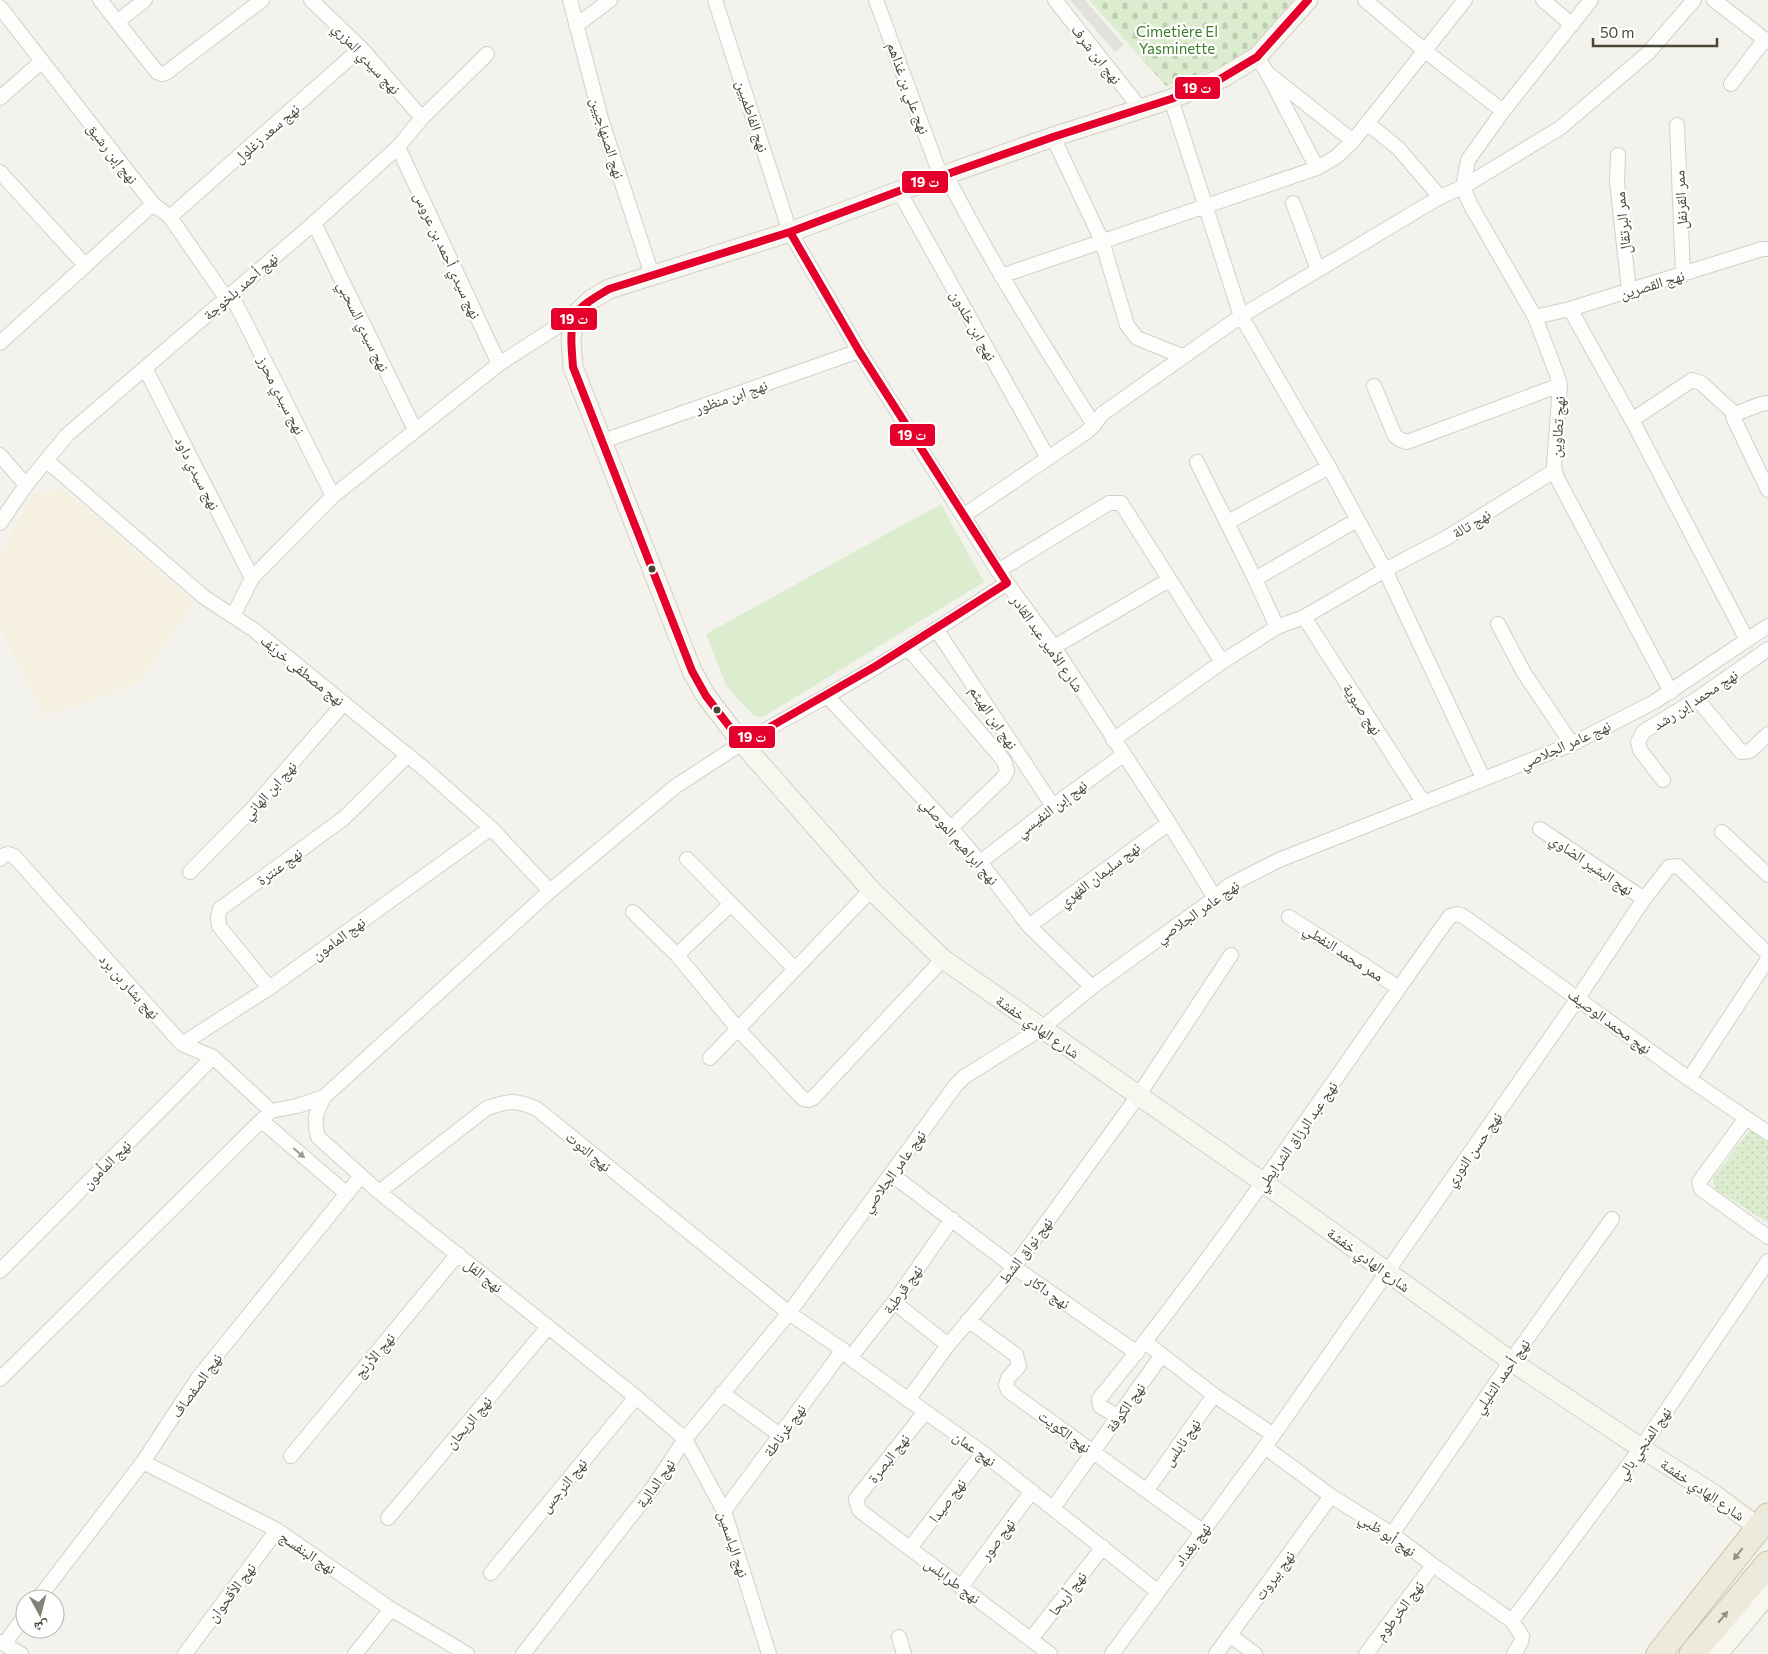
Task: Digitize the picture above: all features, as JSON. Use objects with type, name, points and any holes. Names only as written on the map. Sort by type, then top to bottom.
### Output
[{"type":"highway","points":[[1659,1654],[1764,1522]]},
{"type":"highway","points":[[1692,1654],[1768,1564]]},
{"type":"street","points":[[100,0],[157,72],[162,74],[166,73],[262,0]]},
{"type":"street","points":[[117,22],[145,0]]},
{"type":"street","name":"نهج سيدي المزري","points":[[311,0],[362,48],[422,118]]},
{"type":"street","name":"نهج الصنهاجيين","points":[[570,0],[601,119],[652,274]]},
{"type":"street","points":[[576,26],[610,0]]},
{"type":"street","name":"نهج الفاطميين","points":[[715,0],[790,232]]},
{"type":"street","name":"نهج علي بن غذاهم","points":[[876,0],[943,176],[1001,276],[1094,425]]},
{"type":"street","name":"نهج ابن شرف","points":[[1054,0],[1140,108]]},
{"type":"street","points":[[232,616],[252,578],[333,496],[499,364],[575,315],[592,299],[609,289],[790,232],[899,191],[1053,137],[1171,99],[1222,78],[1257,57],[1308,0]]},
{"type":"street","points":[[1365,0],[1503,112]]},
{"type":"street","points":[[1001,276],[1317,168],[1336,157],[1353,141],[1465,0]]},
{"type":"street","points":[[1543,0],[1572,25]]},
{"type":"street","points":[[1463,187],[1468,160],[1503,112],[1591,0]]},
{"type":"street","points":[[963,516],[1094,425],[1102,414],[1241,316],[1440,197],[1463,187],[1560,128],[1648,53],[1694,0]]},
{"type":"street","points":[[1714,0],[1767,41],[1731,84]]},
{"type":"street","name":"نهج إبن رشيق","points":[[0,7],[153,204],[170,217],[226,298]]},
{"type":"street","name":"نهج سعد زغلول","points":[[170,217],[362,48]]},
{"type":"street","name":"نهج أحمد بلخوجة","points":[[0,523],[26,485],[68,434],[314,223],[398,147],[422,118],[487,54]]},
{"type":"street","points":[[1257,57],[1268,74],[1317,168]]},
{"type":"street","points":[[0,98],[41,62]]},
{"type":"street","points":[[1268,74],[1353,141]]},
{"type":"street","points":[[1171,99],[1241,316],[1329,467],[1385,570],[1483,778]]},
{"type":"street","points":[[1367,123],[1398,148],[1440,197]]},
{"type":"street","name":"ممر القرنفل","points":[[1677,125],[1684,275]]},
{"type":"street","points":[[1053,137],[1102,241],[1127,325],[1137,338],[1182,356]]},
{"type":"street","name":"نهج سيدي أحمد بن عروس","points":[[398,147],[499,364]]},
{"type":"street","name":"ممر البرتقال","points":[[1618,155],[1617,182],[1629,292]]},
{"type":"street","points":[[0,172],[85,265]]},
{"type":"street","name":"نهج تطاوين","points":[[1463,187],[1470,204],[1535,316],[1560,384],[1554,471],[1671,692]]},
{"type":"street","name":"نهج ابن خلدون","points":[[899,191],[1048,458]]},
{"type":"street","points":[[1293,203],[1318,270]]},
{"type":"street","points":[[0,343],[153,204]]},
{"type":"street","name":"نهج سيدي السحبي","points":[[314,223],[415,430]]},
{"type":"street","name":"شارع الأمير عبد القادر","points":[[790,232],[859,351],[998,571],[1054,647],[1169,823],[1215,898]]},
{"type":"street","name":"نهج القصرين","points":[[1535,316],[1570,309],[1684,275],[1762,249],[1768,249]]},
{"type":"street","name":"نهج سيدي محرز","points":[[226,298],[236,304],[333,496]]},
{"type":"street","points":[[1570,309],[1632,420],[1747,640]]},
{"type":"street","name":"شارع الهادي خفشة","points":[[575,315],[571,339],[573,367],[692,671],[706,696],[742,743],[872,890],[943,959],[1264,1183],[1511,1361],[1641,1448],[1764,1522]]},
{"type":"street","name":"نهج ابن منظور","points":[[603,441],[859,351]]},
{"type":"street","name":"نهج سيدي داود","points":[[145,368],[252,578]]},
{"type":"street","points":[[1632,420],[1692,380],[1701,383],[1736,414]]},
{"type":"street","points":[[1374,386],[1396,436],[1407,442],[1560,384]]},
{"type":"street","points":[[1768,403],[1761,404],[1733,417],[1768,490]]},
{"type":"street","points":[[0,455],[26,485]]},
{"type":"street","name":"نهج مصطفى خريّف","points":[[46,460],[204,597],[254,630],[408,755],[491,828],[550,891]]},
{"type":"street","points":[[1197,462],[1228,522],[1276,627]]},
{"type":"street","points":[[1228,522],[1329,467]]},
{"type":"street","name":"نهج تالة","points":[[1113,740],[1222,662],[1276,627],[1304,617],[1385,570],[1446,538],[1554,471]]},
{"type":"street","points":[[998,571],[1109,504],[1121,503],[1222,662]]},
{"type":"street","points":[[1255,579],[1357,520]]},
{"type":"street","points":[[1054,647],[1170,580]]},
{"type":"street","points":[[0,1379],[266,1116],[324,1097],[550,891],[676,786],[742,743],[908,648],[1007,584]]},
{"type":"street","name":"نهج صبوية","points":[[1304,617],[1423,802]]},
{"type":"street","points":[[1498,624],[1524,673],[1572,744]]},
{"type":"street","name":"نهج عامر الجلاصي","points":[[789,1312],[956,1085],[978,1068],[1042,1028],[1092,986],[1215,898],[1228,886],[1280,860],[1572,744],[1671,692],[1768,626]]},
{"type":"street","name":"نهج ابن الهيثم","points":[[936,630],[1053,806]]},
{"type":"street","points":[[908,648],[1004,761],[1006,771],[1004,777],[951,828]]},
{"type":"street","name":"نهج محمد إبن رشد","points":[[1663,780],[1640,750],[1638,742],[1643,732],[1697,699],[1768,649]]},
{"type":"street","name":"نهج ابراهيم الموصلي","points":[[827,696],[951,828],[980,862],[1029,926],[1092,986]]},
{"type":"street","points":[[1697,699],[1741,752],[1750,752],[1768,734]]},
{"type":"street","name":"نهج ابن الهاني","points":[[190,872],[252,809],[344,703]]},
{"type":"street","name":"نهج عنترة","points":[[269,988],[219,926],[218,917],[220,909],[344,818],[408,755]]},
{"type":"street","name":"نهج إبن النفيسي","points":[[980,862],[1123,755]]},
{"type":"street","name":"نهج سليمان الفهري","points":[[1029,926],[1169,823]]},
{"type":"street","name":"نهج المامون","points":[[182,1044],[269,988],[491,828]]},
{"type":"street","name":"نهج البشير الضاوي","points":[[1540,829],[1644,899]]},
{"type":"street","points":[[1722,832],[1768,875]]},
{"type":"street","name":"نهج بشار بن برد","points":[[0,859],[2,856],[14,856],[182,1044],[213,1057],[266,1116],[347,1194]]},
{"type":"street","points":[[687,859],[796,969]]},
{"type":"street","name":"نهج حسن النوري","points":[[1272,1434],[1578,998],[1644,899],[1669,867],[1678,866],[1768,954]]},
{"type":"street","points":[[710,1058],[872,890]]},
{"type":"street","points":[[676,954],[732,904]]},
{"type":"street","points":[[633,912],[676,954],[738,1029],[803,1099],[808,1100],[813,1098],[943,959]]},
{"type":"street","name":"نهج محمد الوصيف","points":[[1450,916],[1457,914],[1463,916],[1689,1079],[1768,1133]]},
{"type":"street","name":"نهج عبد الرزاق الشرايطي","points":[[1117,1416],[1100,1406],[1099,1399],[1141,1348],[1264,1183],[1450,916]]},
{"type":"street","name":"ممر محمد النفطي","points":[[1289,917],[1399,988]]},
{"type":"street","name":"نهج نواق الشط","points":[[908,1400],[948,1345],[1014,1267],[1138,1096],[1231,955]]},
{"type":"street","points":[[1689,1079],[1768,959]]},
{"type":"street","name":"نهج المأمون","points":[[0,1271],[213,1057]]},
{"type":"street","name":"نهج الفل","points":[[324,1097],[316,1113],[315,1125],[318,1137],[379,1192],[636,1396],[685,1438]]},
{"type":"street","name":"نهج التوت","points":[[379,1192],[487,1108],[504,1103],[520,1102],[537,1108],[789,1312]]},
{"type":"street","points":[[1746,1118],[1700,1182],[1700,1186],[1701,1189],[1768,1237]]},
{"type":"street","name":"نهج داكار","points":[[890,1174],[1014,1267],[1141,1348]]},
{"type":"street","name":"نهج الصفصاف","points":[[46,1589],[143,1462],[198,1378],[361,1176]]},
{"type":"street","name":"نهج قرطبة","points":[[846,1354],[894,1302],[952,1219]]},
{"type":"street","name":"نهج أحمد التليلي","points":[[1392,1534],[1511,1361],[1612,1220]]},
{"type":"street","name":"نهج الأرنج","points":[[291,1456],[458,1254]]},
{"type":"street","name":"نهج المنجي بالي","points":[[1512,1621],[1641,1448],[1768,1261]]},
{"type":"street","points":[[894,1302],[948,1345]]},
{"type":"street","name":"نهج عمان","points":[[789,1312],[983,1453],[1157,1591]]},
{"type":"street","name":"نهج الدالية","points":[[523,1654],[652,1489],[685,1438],[789,1312]]},
{"type":"street","name":"نهج الكويت","points":[[968,1320],[1016,1355],[1019,1366],[1008,1378],[1006,1385],[1009,1391],[1202,1531]]},
{"type":"street","name":"نهج الريحان","points":[[388,1518],[548,1327]]},
{"type":"street","points":[[1141,1348],[1162,1355],[1214,1395],[1272,1434]]},
{"type":"street","name":"نهج غرناطة","points":[[724,1511],[780,1435],[846,1354]]},
{"type":"street","name":"نهج الكوفة","points":[[1053,1508],[1162,1355]]},
{"type":"street","points":[[722,1393],[780,1435]]},
{"type":"street","name":"نهج نابلس","points":[[1147,1490],[1214,1395]]},
{"type":"street","name":"نهج النرجس","points":[[491,1573],[636,1396]]},
{"type":"street","name":"نهج البصرة","points":[[857,1506],[856,1500],[925,1412]]},
{"type":"street","name":"نهج بغداد","points":[[1112,1654],[1265,1447],[1272,1434]]},
{"type":"street","name":"نهج الياسمين","points":[[685,1438],[724,1511],[769,1654]]},
{"type":"street","name":"نهج أبو ظبي","points":[[1265,1447],[1331,1496],[1392,1534],[1512,1621]]},
{"type":"street","name":"نهج صيدا","points":[[910,1548],[983,1453]]},
{"type":"street","name":"نهج البنفسج","points":[[143,1462],[277,1530],[391,1609],[467,1654]]},
{"type":"street","name":"نهج صور","points":[[961,1587],[1032,1491]]},
{"type":"street","name":"نهج بيروت","points":[[1216,1654],[1231,1636],[1331,1496]]},
{"type":"street","name":"نهج طرابلس","points":[[857,1506],[859,1510],[1050,1654]]},
{"type":"street","name":"نهج الأقحوان","points":[[185,1654],[277,1530]]},
{"type":"street","name":"نهج أريحا","points":[[1031,1639],[1103,1547]]},
{"type":"street","name":"نهج الخرطوم","points":[[1366,1654],[1433,1565]]},
{"type":"street","points":[[1718,1654],[1768,1594]]},
{"type":"street","points":[[355,1654],[391,1609]]},
{"type":"street","points":[[1512,1621],[1522,1636],[1521,1642],[1514,1654]]},
{"type":"street","points":[[15,1628],[2,1643],[21,1654]]},
{"type":"street","points":[[1231,1636],[1255,1654]]},
{"type":"street","points":[[899,1637],[904,1654]]},
{"type":"shaded area","points":[[1070,0],[1085,0],[1124,45],[1115,52]]},
{"type":"shaded area","points":[[63,490],[195,601],[138,683],[43,717],[0,626],[0,554],[34,493]]},
{"type":"green space","name":"Cimetière El Yasminette","points":[[1089,0],[1298,0],[1280,22],[1254,48],[1217,68],[1166,86]]},
{"type":"green space","points":[[941,504],[984,582],[763,717],[754,716],[727,687],[706,634]]},
{"type":"green space","points":[[1751,1129],[1768,1142],[1768,1223],[1714,1188],[1713,1178]]},
{"type":"transit line","points":[[790,232],[899,191],[1053,137],[1171,99],[1222,78],[1257,57],[1308,0]]},
{"type":"transit line","points":[[790,232],[859,351],[1007,583],[876,666],[742,743],[706,696],[692,671],[573,367],[572,327],[577,312],[609,289],[790,232]]}]
